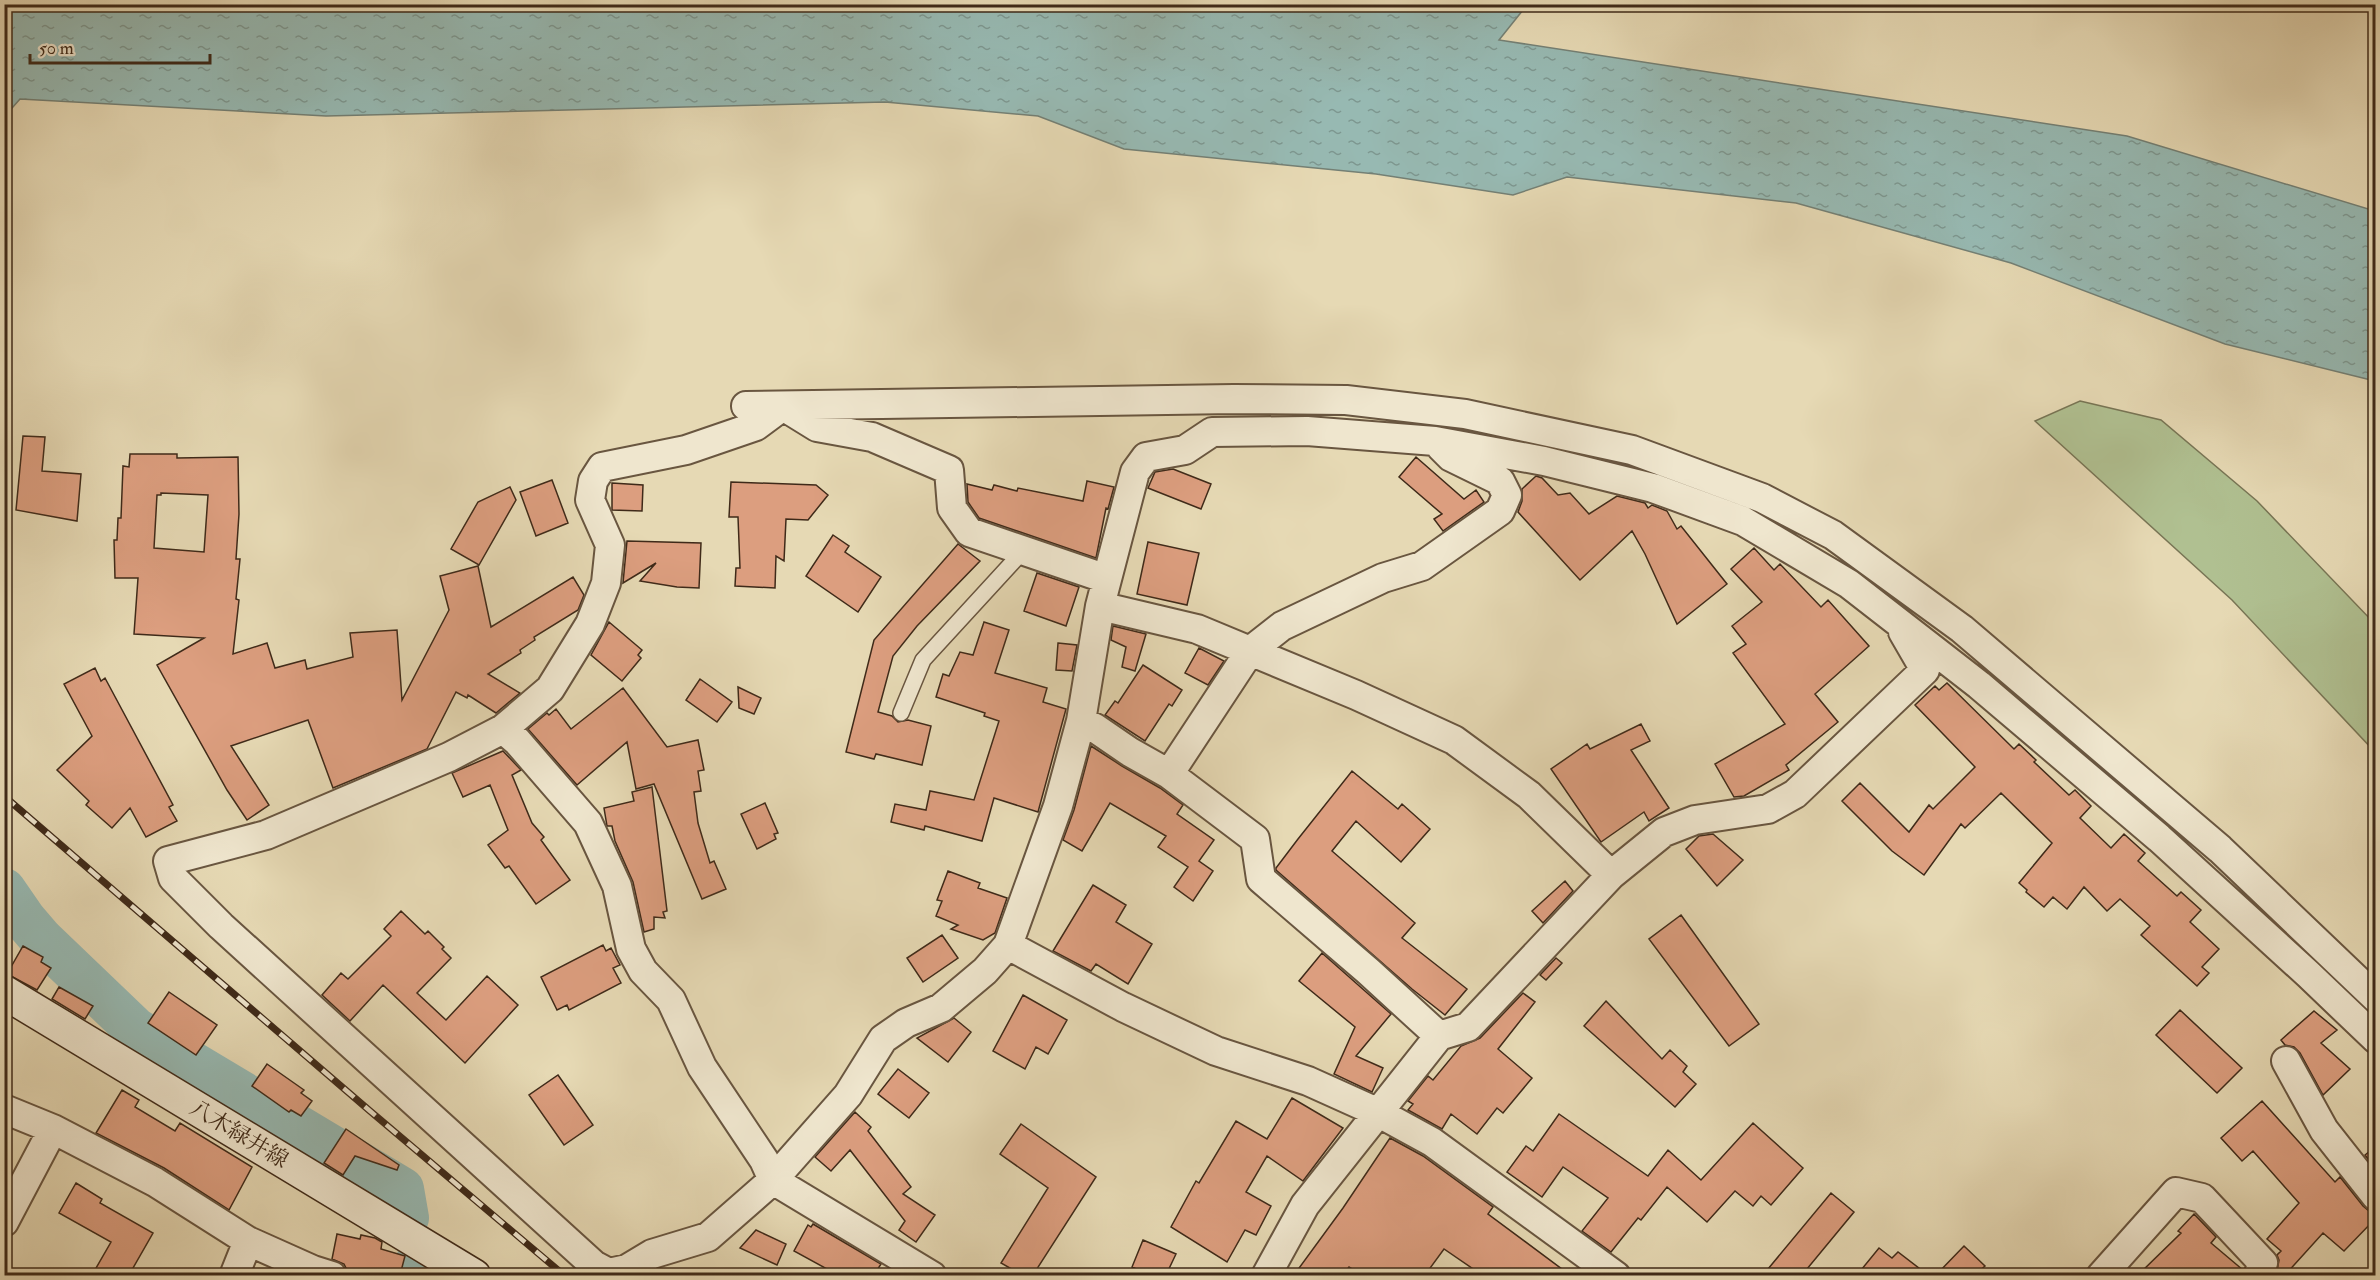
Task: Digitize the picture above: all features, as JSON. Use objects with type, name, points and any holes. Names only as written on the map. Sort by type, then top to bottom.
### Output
[{"type":"main road","name":"八木緑井線","points":[[4,992],[459,1271]]},
{"type":"street","points":[[746,406],[1234,399],[1346,400],[1465,414],[1632,450],[1762,498],[1833,535],[1962,629],[2220,849],[2376,998]]},
{"type":"street","points":[[783,405],[817,427],[872,437],[949,471],[952,508],[969,532],[1107,579]]},
{"type":"street","points":[[783,405],[756,426],[686,450],[602,467],[593,481],[590,500],[610,545],[606,583],[602,594],[590,624],[550,688],[503,729],[448,757],[266,835],[168,861],[173,878],[221,926],[594,1265],[609,1273],[627,1269],[652,1254],[708,1237],[773,1180],[848,1095],[883,1039],[906,1023],[941,1008],[985,971],[1008,945],[1058,806],[1081,721],[1100,606],[1135,472],[1146,457],[1185,450],[1212,432],[1306,431],[1435,441],[1544,460],[1653,488],[1743,521],[1849,584],[1979,685],[2159,838],[2376,1039]]},
{"type":"street","points":[[1169,774],[1250,651],[1282,626],[1383,578],[1422,566],[1500,511],[1507,495],[1500,481],[1451,457],[1435,441]]},
{"type":"street","points":[[1266,1275],[1305,1205],[1439,1036],[1468,1027],[1611,875],[1664,832],[1695,820],[1768,809],[1795,794],[1925,670],[1887,603],[1841,564],[1833,535]]},
{"type":"street","points":[[1100,606],[1197,629],[1356,695],[1454,740],[1529,795],[1611,875]]},
{"type":"street","points":[[1081,721],[1169,774],[1255,839],[1260,879],[1368,971],[1439,1036]]},
{"type":"street","points":[[503,729],[517,741],[588,823],[617,886],[631,949],[643,971],[671,1000],[702,1067],[764,1160],[773,1180],[932,1275]]},
{"type":"street","points":[[1008,945],[1123,1007],[1216,1051],[1308,1082],[1379,1113],[1432,1142],[1616,1275]]},
{"type":"street","points":[[2286,1061],[2324,1130],[2376,1196]]},
{"type":"street","points":[[4,1109],[53,1129],[155,1182],[248,1241],[313,1270],[332,1275]]},
{"type":"street","points":[[4,1222],[53,1129]]},
{"type":"street","points":[[2101,1275],[2176,1192],[2202,1198],[2263,1263],[2258,1275]]},
{"type":"street","points":[[234,1275],[248,1241]]},
{"type":"lane","points":[[901,713],[923,660],[1023,551]]},
{"type":"green space","points":[[2080,401],[2161,420],[2257,501],[2375,624],[2375,752],[2232,600],[2035,421]]},
{"type":"water","points":[[5,4],[1546,5],[1523,10],[1499,40],[2127,136],[2375,211],[2375,381],[2225,344],[2011,263],[1796,203],[1567,177],[1513,195],[1376,174],[1124,149],[1038,116],[885,102],[326,116],[20,99],[5,116]]},
{"type":"building","points":[[23,436],[45,437],[42,471],[81,474],[77,521],[16,510]]},
{"type":"building","points":[[130,454],[177,454],[177,458],[238,457],[239,514],[236,559],[240,559],[236,599],[239,600],[233,654],[267,643],[275,668],[305,660],[307,669],[353,657],[350,633],[397,630],[402,700],[449,610],[440,576],[478,566],[491,627],[573,577],[584,595],[578,610],[534,637],[535,640],[520,650],[521,653],[488,674],[520,693],[496,713],[468,695],[467,698],[456,692],[427,749],[333,788],[308,720],[231,746],[269,805],[247,820],[227,790],[157,665],[204,638],[134,634],[138,578],[115,578],[114,540],[117,540],[118,518],[121,518],[123,466],[129,467]],"holes":[[[161,493],[208,495],[204,552],[154,548],[157,495]]]},
{"type":"building","points":[[1416,457],[1464,499],[1476,490],[1484,502],[1443,531],[1434,519],[1442,514],[1399,477]]},
{"type":"building","points":[[1173,469],[1211,484],[1201,509],[1148,488],[1155,472]]},
{"type":"building","points":[[1536,476],[1542,478],[1558,495],[1570,493],[1589,514],[1617,496],[1645,503],[1648,508],[1652,505],[1667,511],[1677,529],[1681,526],[1727,584],[1677,624],[1632,531],[1580,580],[1518,512],[1522,501],[1522,489]]},
{"type":"building","points":[[552,480],[568,523],[536,536],[520,492]]},
{"type":"building","points":[[1087,481],[1114,487],[1108,509],[1106,508],[1096,558],[979,518],[968,502],[967,484],[992,490],[994,485],[1017,491],[1018,488],[1083,501]]},
{"type":"building","points":[[731,482],[816,485],[828,495],[808,520],[786,519],[784,561],[776,556],[775,588],[735,586],[736,568],[740,568],[738,517],[729,517]]},
{"type":"building","points":[[612,483],[643,485],[642,511],[612,510]]},
{"type":"building","points":[[510,487],[516,500],[479,565],[451,549],[478,502]]},
{"type":"building","points":[[833,535],[849,546],[845,552],[881,577],[858,612],[806,576]]},
{"type":"building","points":[[627,541],[701,543],[699,588],[640,581],[656,563],[623,583]]},
{"type":"building","points":[[1148,542],[1199,553],[1187,605],[1137,594]]},
{"type":"building","points":[[958,544],[980,561],[917,626],[893,656],[878,712],[892,716],[898,722],[908,720],[931,726],[922,765],[876,754],[874,759],[846,752],[874,640]]},
{"type":"building","points":[[1754,548],[1774,570],[1780,564],[1821,607],[1828,600],[1869,646],[1815,694],[1838,722],[1786,765],[1789,770],[1744,796],[1734,797],[1715,764],[1785,724],[1733,653],[1746,644],[1732,626],[1762,602],[1731,569]]},
{"type":"building","points":[[1037,573],[1079,587],[1066,626],[1024,611]]},
{"type":"building","points":[[609,622],[642,650],[638,655],[641,658],[622,681],[591,655]]},
{"type":"building","points":[[984,622],[1009,630],[995,673],[1047,688],[1043,702],[1066,709],[1038,812],[994,798],[982,841],[925,826],[924,830],[891,822],[895,804],[926,810],[930,791],[974,800],[999,721],[984,716],[985,713],[936,697],[943,674],[949,676],[960,652],[973,655]]},
{"type":"building","points":[[1113,626],[1146,634],[1135,671],[1122,667],[1126,647],[1111,640]]},
{"type":"building","points":[[1058,643],[1077,645],[1072,671],[1056,670]]},
{"type":"building","points":[[1199,648],[1224,661],[1208,685],[1185,673]]},
{"type":"building","points":[[1143,665],[1182,690],[1172,706],[1169,704],[1145,741],[1105,715],[1115,701],[1118,703]]},
{"type":"building","points":[[95,668],[101,681],[105,678],[173,805],[169,807],[177,821],[146,837],[130,808],[112,828],[86,805],[89,801],[57,770],[92,736],[64,684]]},
{"type":"building","points":[[700,679],[732,702],[717,722],[686,700]]},
{"type":"building","points":[[1947,683],[2014,749],[2019,744],[2036,760],[2034,762],[2069,795],[2075,790],[2091,806],[2080,818],[2111,848],[2124,834],[2145,853],[2138,861],[2177,896],[2181,892],[2201,910],[2190,922],[2219,949],[2202,967],[2209,973],[2197,986],[2141,935],[2150,926],[2120,899],[2107,911],[2084,887],[2067,909],[2053,897],[2044,907],[2026,892],[2027,890],[2019,883],[2052,843],[2001,793],[1965,828],[1961,824],[1924,875],[1892,851],[1842,801],[1860,783],[1909,832],[1929,805],[1933,809],[1975,767],[1915,705],[1935,686],[1939,690]]},
{"type":"building","points":[[738,687],[761,698],[754,714],[739,708]]},
{"type":"building","points":[[623,688],[667,747],[698,740],[704,770],[698,771],[701,791],[694,792],[698,823],[710,863],[714,861],[726,889],[702,899],[654,784],[636,789],[627,742],[577,785],[528,729],[547,713],[549,715],[556,709],[571,729]]},
{"type":"building","points":[[1641,724],[1650,741],[1631,750],[1669,808],[1649,821],[1644,812],[1601,842],[1551,769],[1587,744],[1590,749]]},
{"type":"building","points":[[1091,746],[1160,788],[1183,805],[1177,814],[1214,840],[1199,861],[1213,871],[1193,901],[1174,887],[1188,867],[1158,847],[1166,836],[1110,803],[1082,851],[1063,840],[1074,810]]},
{"type":"building","points":[[503,751],[521,770],[512,775],[532,823],[544,837],[541,840],[570,880],[536,904],[509,866],[505,868],[488,845],[508,830],[490,785],[463,797],[452,773]]},
{"type":"building","points":[[1352,771],[1398,809],[1402,804],[1430,829],[1401,862],[1356,821],[1332,851],[1415,923],[1402,938],[1467,989],[1445,1015],[1276,870]]},
{"type":"building","points":[[652,787],[667,911],[663,912],[665,918],[654,917],[654,929],[644,932],[633,882],[615,841],[612,826],[607,826],[604,808],[634,801],[632,792]]},
{"type":"building","points":[[765,803],[778,833],[774,834],[776,839],[757,849],[741,814]]},
{"type":"building","points":[[1713,834],[1743,860],[1717,886],[1686,849],[1699,836]]},
{"type":"building","points":[[948,871],[980,883],[978,888],[1007,898],[995,933],[983,940],[951,929],[958,925],[936,916],[942,901],[937,900]]},
{"type":"building","points":[[1565,881],[1573,891],[1543,923],[1532,911]]},
{"type":"building","points":[[1093,885],[1126,905],[1116,922],[1152,944],[1128,984],[1096,964],[1091,971],[1053,951]]},
{"type":"building","points":[[401,911],[425,934],[428,931],[444,947],[442,949],[451,958],[417,993],[446,1020],[487,976],[518,1005],[465,1063],[383,985],[350,1021],[322,995],[341,973],[348,979],[391,936],[384,929]]},
{"type":"building","points":[[1681,915],[1759,1024],[1729,1046],[1649,939]]},
{"type":"building","points":[[942,935],[958,958],[923,982],[907,958]]},
{"type":"building","points":[[603,945],[606,951],[611,948],[620,965],[613,968],[621,983],[569,1010],[567,1005],[557,1010],[541,977]]},
{"type":"building","points":[[23,946],[43,957],[41,962],[51,968],[37,990],[7,974]]},
{"type":"building","points":[[1322,953],[1391,1014],[1356,1056],[1383,1068],[1372,1092],[1334,1074],[1355,1027],[1299,981]]},
{"type":"building","points":[[1556,958],[1562,963],[1546,980],[1540,975]]},
{"type":"building","points":[[59,987],[93,1006],[85,1019],[52,999]]},
{"type":"building","points":[[169,992],[217,1025],[196,1055],[148,1023]]},
{"type":"building","points":[[1523,993],[1535,1002],[1498,1049],[1532,1078],[1503,1113],[1497,1108],[1477,1134],[1451,1114],[1442,1129],[1408,1110],[1413,1104],[1408,1101],[1428,1076],[1433,1080],[1461,1046],[1480,1038]]},
{"type":"building","points":[[1023,995],[1067,1020],[1048,1054],[1036,1047],[1025,1069],[993,1051]]},
{"type":"building","points":[[1606,1001],[1662,1059],[1670,1050],[1687,1066],[1683,1072],[1696,1084],[1675,1107],[1584,1026]]},
{"type":"building","points":[[2180,1010],[2242,1068],[2217,1093],[2156,1035]]},
{"type":"building","points":[[2314,1011],[2337,1030],[2321,1043],[2350,1069],[2323,1095],[2300,1053],[2294,1047],[2285,1045],[2281,1040]]},
{"type":"building","points":[[954,1018],[971,1032],[948,1062],[917,1038]]},
{"type":"building","points":[[267,1064],[304,1090],[301,1093],[312,1101],[301,1116],[291,1110],[289,1112],[252,1086]]},
{"type":"building","points":[[898,1069],[929,1093],[909,1118],[878,1094]]},
{"type":"building","points":[[558,1075],[593,1125],[564,1145],[529,1095]]},
{"type":"building","points":[[122,1090],[139,1100],[135,1107],[175,1131],[180,1123],[252,1167],[229,1210],[164,1168],[96,1133]]},
{"type":"building","points":[[1292,1098],[1343,1128],[1303,1181],[1267,1156],[1246,1192],[1271,1206],[1256,1235],[1245,1230],[1227,1262],[1171,1227],[1196,1181],[1199,1183],[1236,1121],[1267,1139]]},
{"type":"building","points":[[2262,1101],[2335,1182],[2340,1177],[2363,1206],[2369,1211],[2376,1212],[2376,1218],[2344,1251],[2323,1233],[2285,1275],[2276,1275],[2279,1260],[2277,1255],[2281,1251],[2267,1239],[2299,1203],[2253,1151],[2242,1161],[2221,1138]]},
{"type":"building","points":[[855,1112],[871,1127],[868,1131],[911,1187],[903,1194],[935,1215],[916,1242],[899,1230],[905,1221],[850,1150],[831,1171],[815,1157]]},
{"type":"building","points":[[1559,1114],[1648,1176],[1668,1150],[1701,1180],[1753,1123],[1803,1168],[1771,1205],[1761,1196],[1753,1206],[1735,1191],[1707,1222],[1667,1187],[1641,1220],[1638,1218],[1611,1252],[1582,1231],[1608,1198],[1563,1167],[1542,1197],[1507,1172],[1526,1146],[1533,1151]]},
{"type":"building","points":[[1021,1124],[1096,1177],[1033,1275],[1022,1275],[1001,1263],[1048,1188],[1000,1154]]},
{"type":"building","points":[[346,1129],[399,1165],[397,1170],[355,1156],[343,1175],[324,1163]]},
{"type":"building","points":[[1390,1138],[1423,1156],[1493,1207],[1488,1214],[1570,1275],[1482,1275],[1444,1249],[1425,1275],[1362,1275],[1349,1267],[1343,1275],[1294,1275]]},
{"type":"building","points":[[2376,1146],[2376,1169],[2365,1155]]},
{"type":"building","points":[[76,1183],[102,1199],[100,1203],[153,1233],[129,1275],[92,1275],[111,1242],[59,1213]]},
{"type":"building","points":[[1831,1193],[1854,1212],[1802,1275],[1763,1275]]},
{"type":"building","points":[[2194,1214],[2216,1237],[2211,1243],[2243,1270],[2242,1275],[2138,1275],[2181,1233],[2178,1231]]},
{"type":"building","points":[[813,1224],[881,1264],[874,1275],[838,1275],[794,1251],[808,1225],[811,1227]]},
{"type":"building","points":[[756,1230],[786,1244],[777,1265],[740,1248]]},
{"type":"building","points":[[337,1234],[360,1239],[361,1235],[375,1238],[382,1242],[381,1249],[405,1256],[400,1275],[372,1275],[347,1270],[344,1264],[332,1259]]},
{"type":"building","points":[[1143,1240],[1176,1254],[1166,1275],[1150,1275],[1132,1267]]},
{"type":"building","points":[[1964,1246],[1985,1266],[1975,1275],[1936,1275]]},
{"type":"building","points":[[1879,1248],[1892,1258],[1898,1252],[1928,1275],[1857,1275]]},
{"type":"waterway","points":[[4,890],[42,940],[135,1029],[402,1189],[407,1218]]},
{"type":"waterway","points":[[418,1260],[422,1276]]},
{"type":"railway","points":[[4,796],[565,1276]]}]
